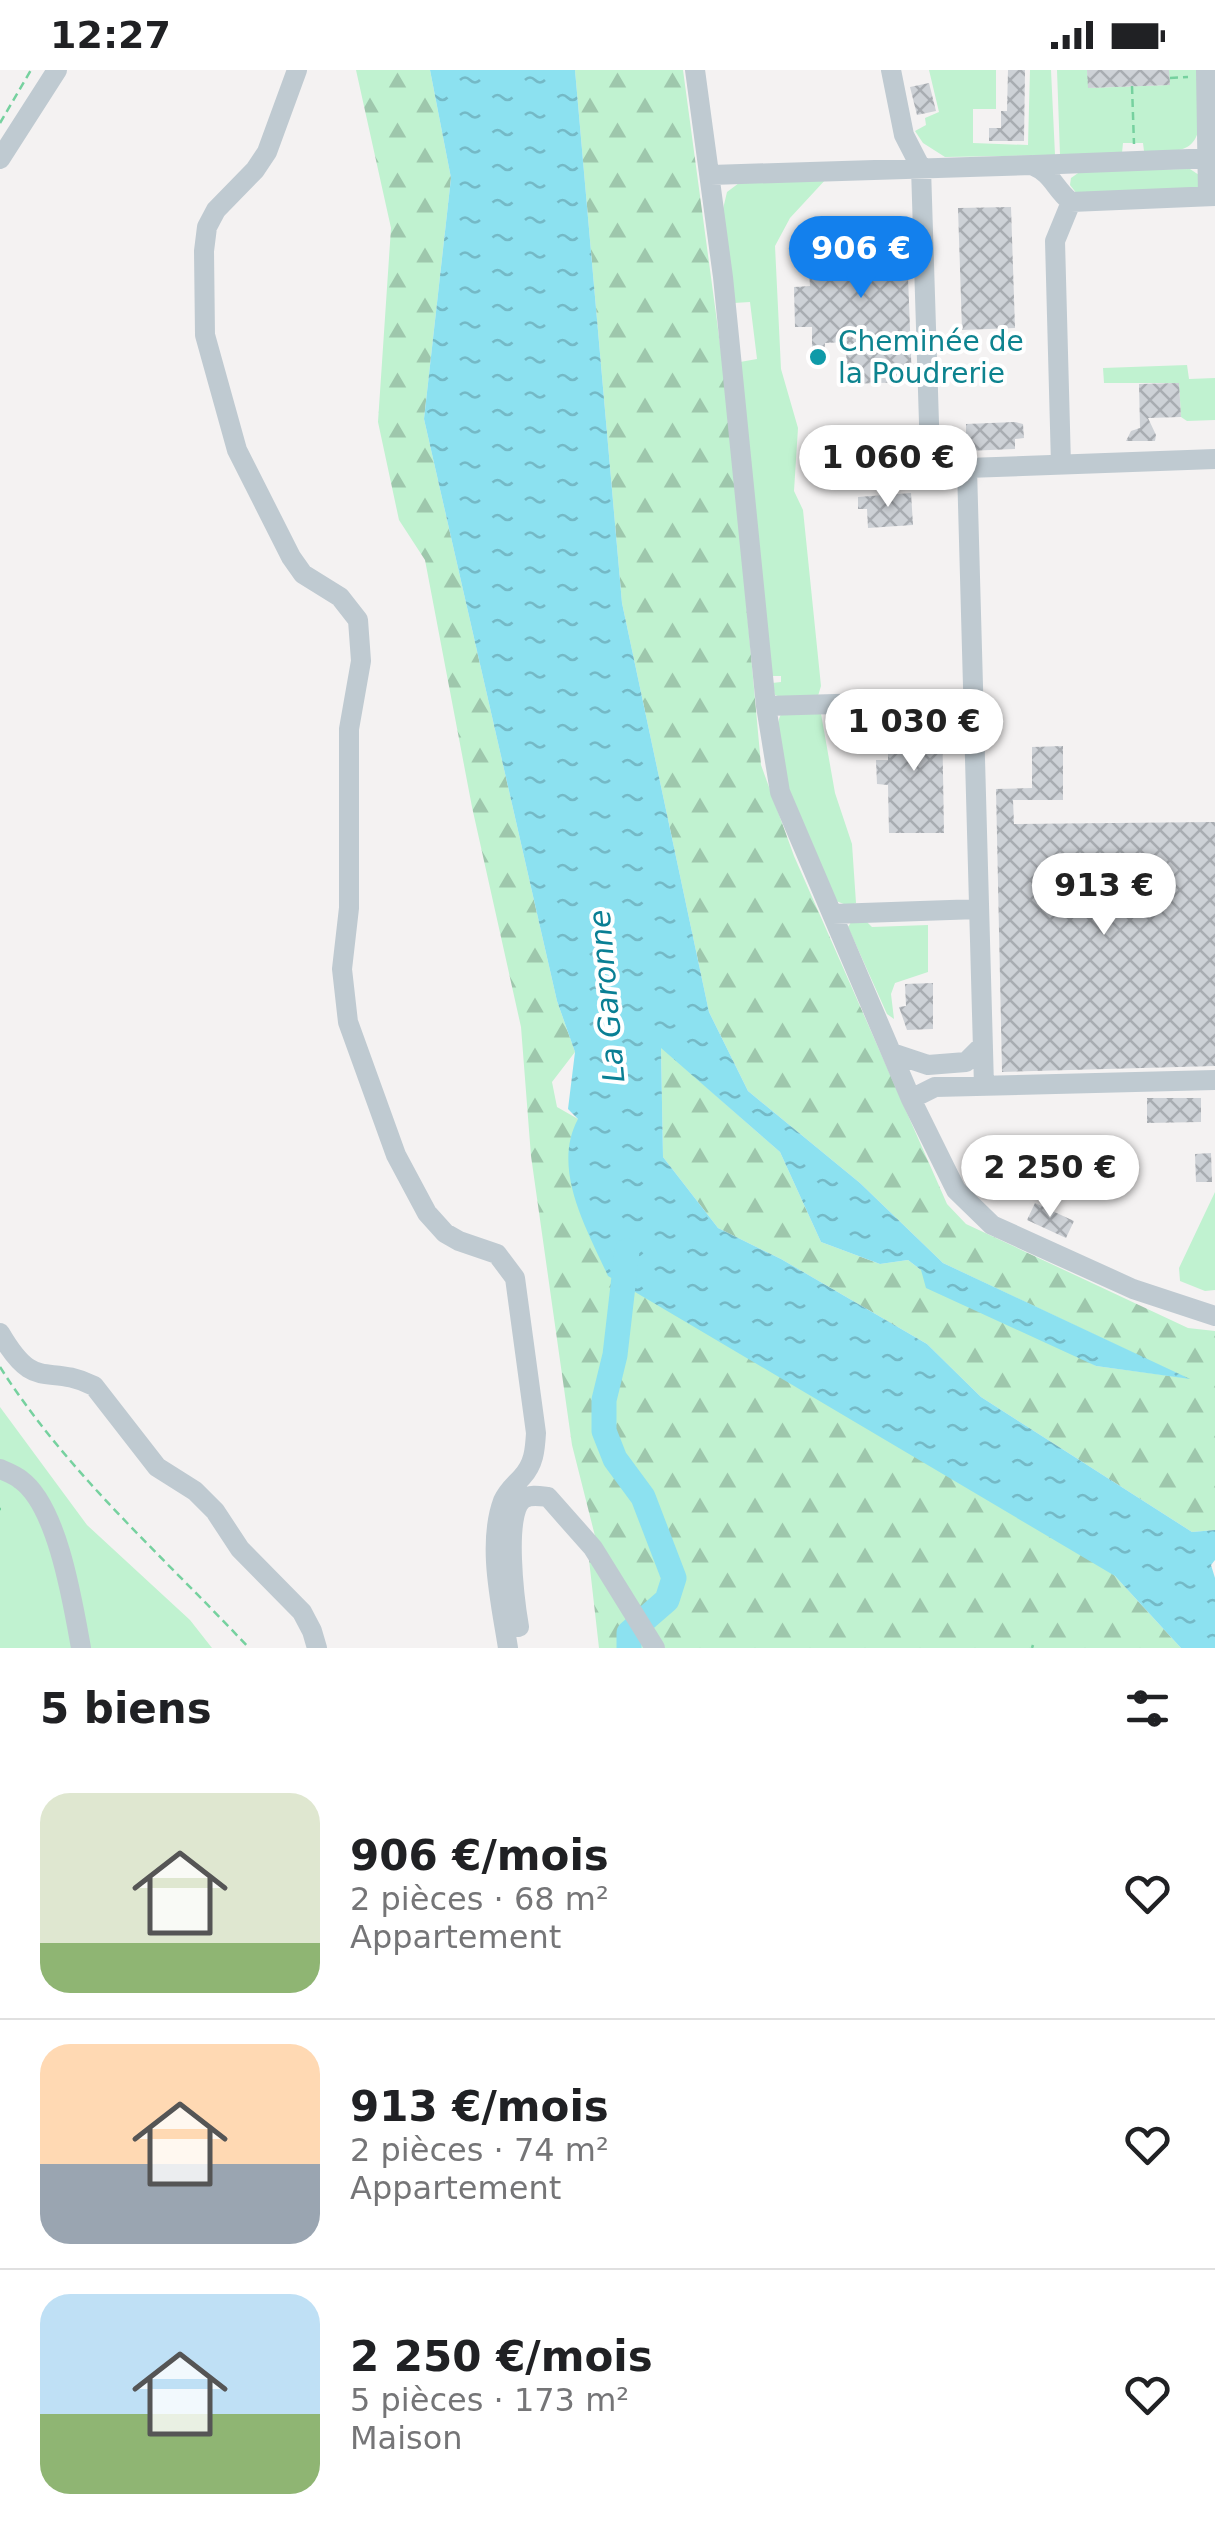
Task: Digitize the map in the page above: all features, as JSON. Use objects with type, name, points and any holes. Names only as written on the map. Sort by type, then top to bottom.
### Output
[{"type":"lane","points":[[0,159],[57,70]]},
{"type":"lane","points":[[297,70],[267,152],[216,210],[207,227],[205,335],[237,450],[291,557],[303,574],[340,597],[358,620],[361,661],[349,728],[349,908],[342,969],[348,1022],[396,1155],[427,1213],[444,1233],[497,1254],[515,1278],[536,1433],[534,1458],[526,1474],[510,1488],[498,1523],[508,1648]]},
{"type":"lane","points":[[695,70],[710,175],[766,706],[780,792],[911,1099],[956,1190],[992,1225],[1133,1288],[1215,1316]]},
{"type":"lane","points":[[890,70],[904,135],[921,168],[930,455],[966,468],[1215,459]]},
{"type":"lane","points":[[1032,165],[1048,172],[1060,194],[1071,202],[1212,196],[1206,70]]},
{"type":"lane","points":[[710,175],[1211,158]]},
{"type":"lane","points":[[1061,465],[1055,241],[1071,202]]},
{"type":"lane","points":[[966,468],[984,1086]]},
{"type":"lane","points":[[766,706],[973,700]]},
{"type":"lane","points":[[833,914],[979,910]]},
{"type":"lane","points":[[892,1053],[928,1066],[966,1062],[982,1045]]},
{"type":"lane","points":[[911,1099],[935,1087],[1215,1080]]},
{"type":"lane","points":[[0,1333],[28,1370],[94,1386],[157,1467],[195,1490],[215,1511],[240,1549],[302,1612],[317,1648]]},
{"type":"lane","points":[[0,1469],[24,1481],[52,1525],[72,1596],[81,1648]]},
{"type":"lane","points":[[522,1648],[512,1528],[516,1508],[524,1498],[533,1495],[548,1497],[559,1506],[593,1548],[650,1640]]},
{"type":"path","points":[[0,123],[32,70]]},
{"type":"path","points":[[1132,86],[1134,161]]},
{"type":"path","points":[[0,1367],[40,1425],[102,1498],[249,1648]]},
{"type":"green space","points":[[356,70],[430,70],[451,178],[424,419],[557,1001],[575,1052],[552,1082],[557,1107],[578,1119],[1115,1576],[1181,1648],[599,1648],[588,1551],[597,1544],[572,1445],[531,1156],[521,1027],[472,807],[425,560],[399,520],[378,422],[391,228]]},
{"type":"green space","points":[[575,70],[683,70],[728,403],[761,765],[794,856],[947,1204],[966,1224],[1188,1328],[1215,1331],[1215,1530],[1192,1532],[981,1397],[927,1344],[781,1259],[718,1228],[663,1157],[661,1047],[780,1152],[821,1242],[880,1264],[908,1260],[1096,1366],[1186,1378],[943,1263],[860,1183],[748,1091],[709,1012],[622,603]]},
{"type":"green space","points":[[929,70],[996,70],[996,109],[973,109],[973,143],[1028,145],[1030,70],[1051,70],[1055,155],[945,157],[923,143],[915,131],[926,125],[925,118],[939,112]]},
{"type":"green space","points":[[1057,70],[1087,70],[1089,88],[1169,85],[1169,70],[1197,70],[1197,135],[1192,143],[1176,151],[1144,151],[1143,143],[1123,143],[1122,153],[1060,155]]},
{"type":"green space","points":[[1190,169],[1199,175],[1200,185],[1196,189],[1077,194],[1070,185],[1071,178],[1081,171]]},
{"type":"green space","points":[[827,178],[790,218],[775,246],[781,369],[798,428],[794,491],[803,510],[821,686],[818,696],[784,698],[775,695],[772,683],[781,682],[781,676],[772,676],[740,362],[757,359],[750,302],[734,303],[723,209],[727,192],[743,180]]},
{"type":"green space","points":[[1187,365],[1189,379],[1215,378],[1215,420],[1187,421],[1181,417],[1179,383],[1104,383],[1103,368]]},
{"type":"green space","points":[[820,708],[835,793],[852,844],[856,903],[849,906],[836,901],[795,807],[779,754],[777,731],[781,714]]},
{"type":"green space","points":[[863,918],[872,927],[928,925],[928,972],[895,983],[891,994],[894,1019],[887,1014],[848,927],[853,919]]},
{"type":"green space","points":[[1215,1192],[1215,1290],[1205,1291],[1180,1281],[1179,1268]]},
{"type":"green space","points":[[0,1407],[87,1525],[190,1620],[212,1648],[0,1648]]},
{"type":"water","name":"La Garonne","points":[[430,70],[575,70],[622,603],[709,1012],[748,1091],[860,1183],[943,1263],[1190,1379],[1096,1366],[926,1288],[921,1270],[908,1260],[880,1264],[821,1242],[780,1152],[661,1048],[663,1157],[718,1228],[781,1259],[927,1344],[981,1397],[1192,1532],[1215,1530],[1215,1560],[1211,1565],[1215,1578],[1215,1648],[1181,1648],[1115,1576],[608,1276],[582,1219],[570,1178],[568,1158],[578,1119],[568,1109],[575,1052],[557,1001],[424,419],[451,178]]},
{"type":"building","points":[[1008,70],[1025,70],[1024,141],[989,141],[989,128],[1001,128],[1001,111],[1007,111]]},
{"type":"building","points":[[1087,70],[1169,70],[1170,85],[1088,88]]},
{"type":"building","points":[[929,83],[936,111],[917,115],[910,87]]},
{"type":"building","points":[[1011,207],[1015,328],[962,330],[958,208]]},
{"type":"building","points":[[906,223],[912,382],[847,384],[846,342],[825,343],[824,359],[812,360],[812,327],[795,327],[794,287],[810,286],[809,270],[820,269],[819,227]]},
{"type":"building","points":[[1179,383],[1181,417],[1148,418],[1155,441],[1126,441],[1131,431],[1140,428],[1139,384]]},
{"type":"building","points":[[966,424],[1023,424],[1024,438],[1015,439],[1015,449],[966,451]]},
{"type":"building","points":[[911,493],[913,525],[868,528],[867,509],[858,509],[858,497]]},
{"type":"building","points":[[942,715],[944,833],[889,833],[888,785],[877,784],[876,760],[888,760],[888,716]]},
{"type":"building","points":[[1063,746],[1063,800],[1013,800],[1014,824],[1215,822],[1215,1066],[1002,1072],[996,789],[1032,788],[1032,747]]},
{"type":"building","points":[[933,983],[933,1029],[907,1030],[899,1007],[906,1006],[905,984]]},
{"type":"building","points":[[1147,1098],[1201,1098],[1201,1122],[1147,1123]]},
{"type":"building","points":[[1211,1153],[1212,1182],[1196,1182],[1195,1154]]},
{"type":"building","points":[[1035,1203],[1074,1221],[1066,1238],[1027,1220]]},
{"type":"waterway","points":[[627,1251],[615,1355],[604,1400],[604,1431],[615,1459],[643,1497],[674,1578],[667,1600],[629,1633],[629,1648]]},
{"type":"place","name":"Cheminée de la Poudrerie","points":[[818,357]]}]
